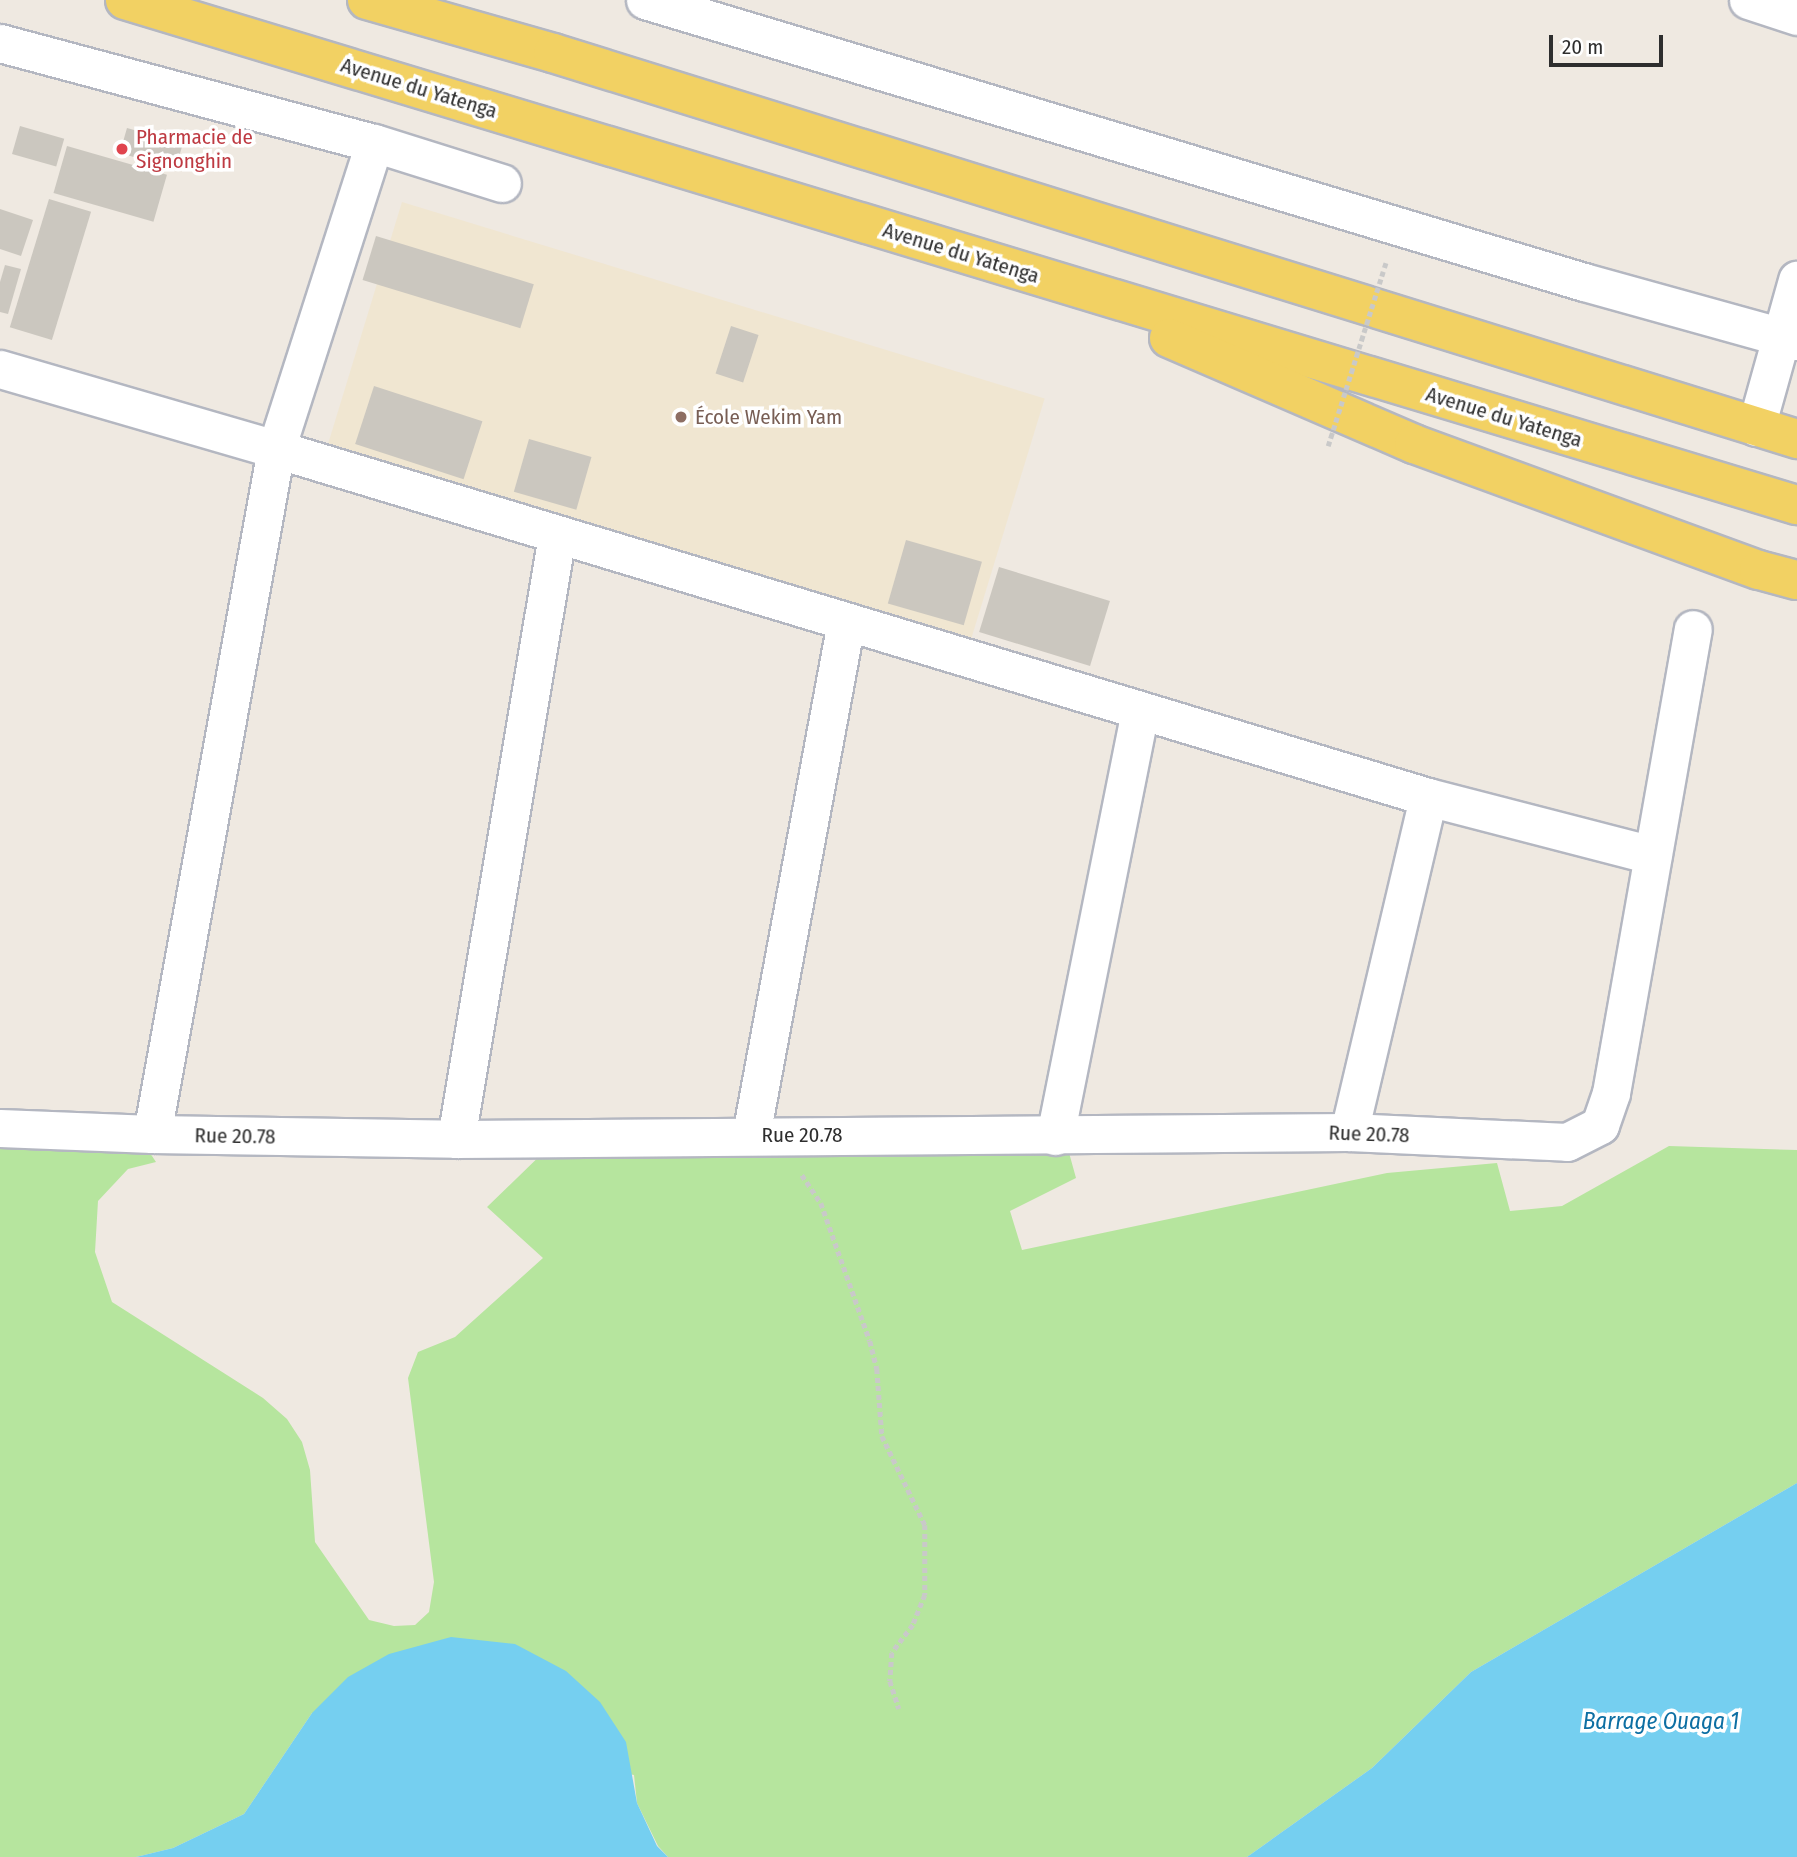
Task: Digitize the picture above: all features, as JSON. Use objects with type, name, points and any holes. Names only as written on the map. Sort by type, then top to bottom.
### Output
[{"type":"main road","name":"Avenue du Yatenga","points":[[125,0],[1797,505]]},
{"type":"main road","points":[[367,0],[567,57],[1797,439]]},
{"type":"main road","points":[[1003,266],[1413,444],[1747,565],[1797,580]]},
{"type":"street","points":[[645,0],[1584,282],[1789,339]]},
{"type":"street","points":[[1748,0],[1797,16]]},
{"type":"street","points":[[0,43],[374,143],[502,183]]},
{"type":"street","points":[[152,1134],[276,449],[374,143]]},
{"type":"street","points":[[1756,427],[1789,339],[1797,279]]},
{"type":"street","points":[[0,369],[276,449],[1428,797],[1653,855],[1693,629]]},
{"type":"street","points":[[456,1139],[557,535]]},
{"type":"street","points":[[751,1135],[846,622]]},
{"type":"street","points":[[1055,1136],[1140,710]]},
{"type":"street","points":[[1349,1132],[1428,797]]},
{"type":"street","name":"Rue 20.78","points":[[0,1128],[152,1134],[456,1139],[1349,1132],[1567,1142],[1600,1125],[1611,1093],[1653,855]]},
{"type":"path","points":[[1328,446],[1386,262]]},
{"type":"path","points":[[788,1135],[802,1175],[821,1203],[870,1341],[877,1369],[882,1436],[925,1525],[925,1595],[913,1625],[892,1653],[890,1681],[899,1709]]},
{"type":"shaded area","name":"École Wekim Yam","points":[[402,202],[1045,398],[971,640],[328,444]]},
{"type":"green space","points":[[0,1142],[148,1150],[156,1162],[128,1169],[98,1201],[95,1252],[112,1302],[263,1398],[287,1419],[302,1442],[310,1470],[315,1542],[369,1620],[394,1626],[415,1625],[429,1612],[434,1582],[408,1378],[418,1352],[455,1337],[543,1258],[487,1207],[551,1145],[1068,1149],[1076,1178],[1010,1211],[1022,1250],[1387,1173],[1497,1163],[1510,1211],[1562,1206],[1669,1146],[1797,1150],[1797,1483],[1471,1672],[1372,1768],[1247,1857],[668,1857],[658,1846],[637,1803],[634,1775],[312,1713],[244,1814],[173,1848],[136,1857],[0,1857]]},
{"type":"water","name":"Barrage Ouaga 1","points":[[1797,1483],[1797,1857],[1247,1857],[1372,1768],[1471,1672]]},
{"type":"water","points":[[451,1637],[515,1644],[566,1671],[600,1702],[626,1742],[637,1803],[657,1846],[668,1857],[136,1857],[173,1848],[244,1814],[312,1713],[348,1677],[389,1654]]},
{"type":"building","points":[[20,126],[64,139],[56,167],[12,154]]},
{"type":"building","points":[[127,128],[183,144],[176,169],[120,153]]},
{"type":"building","points":[[67,146],[167,175],[153,222],[53,193]]},
{"type":"building","points":[[49,199],[91,212],[52,340],[10,327]]},
{"type":"building","points":[[0,209],[33,220],[21,256],[0,249]]},
{"type":"building","points":[[376,236],[534,284],[520,328],[363,280]]},
{"type":"building","points":[[5,265],[21,269],[8,314],[0,312],[0,282]]},
{"type":"building","points":[[731,326],[759,335],[743,383],[716,374]]},
{"type":"building","points":[[374,386],[482,421],[464,479],[355,444]]},
{"type":"building","points":[[529,439],[591,457],[576,510],[514,492]]},
{"type":"building","points":[[906,540],[982,562],[964,625],[888,603]]},
{"type":"building","points":[[999,567],[1110,601],[1090,666],[979,632]]},
{"type":"place","name":"Pharmacie de Signonghin","points":[[122,149]]},
{"type":"place","name":"École Wekim Yam","points":[[681,417]]}]
